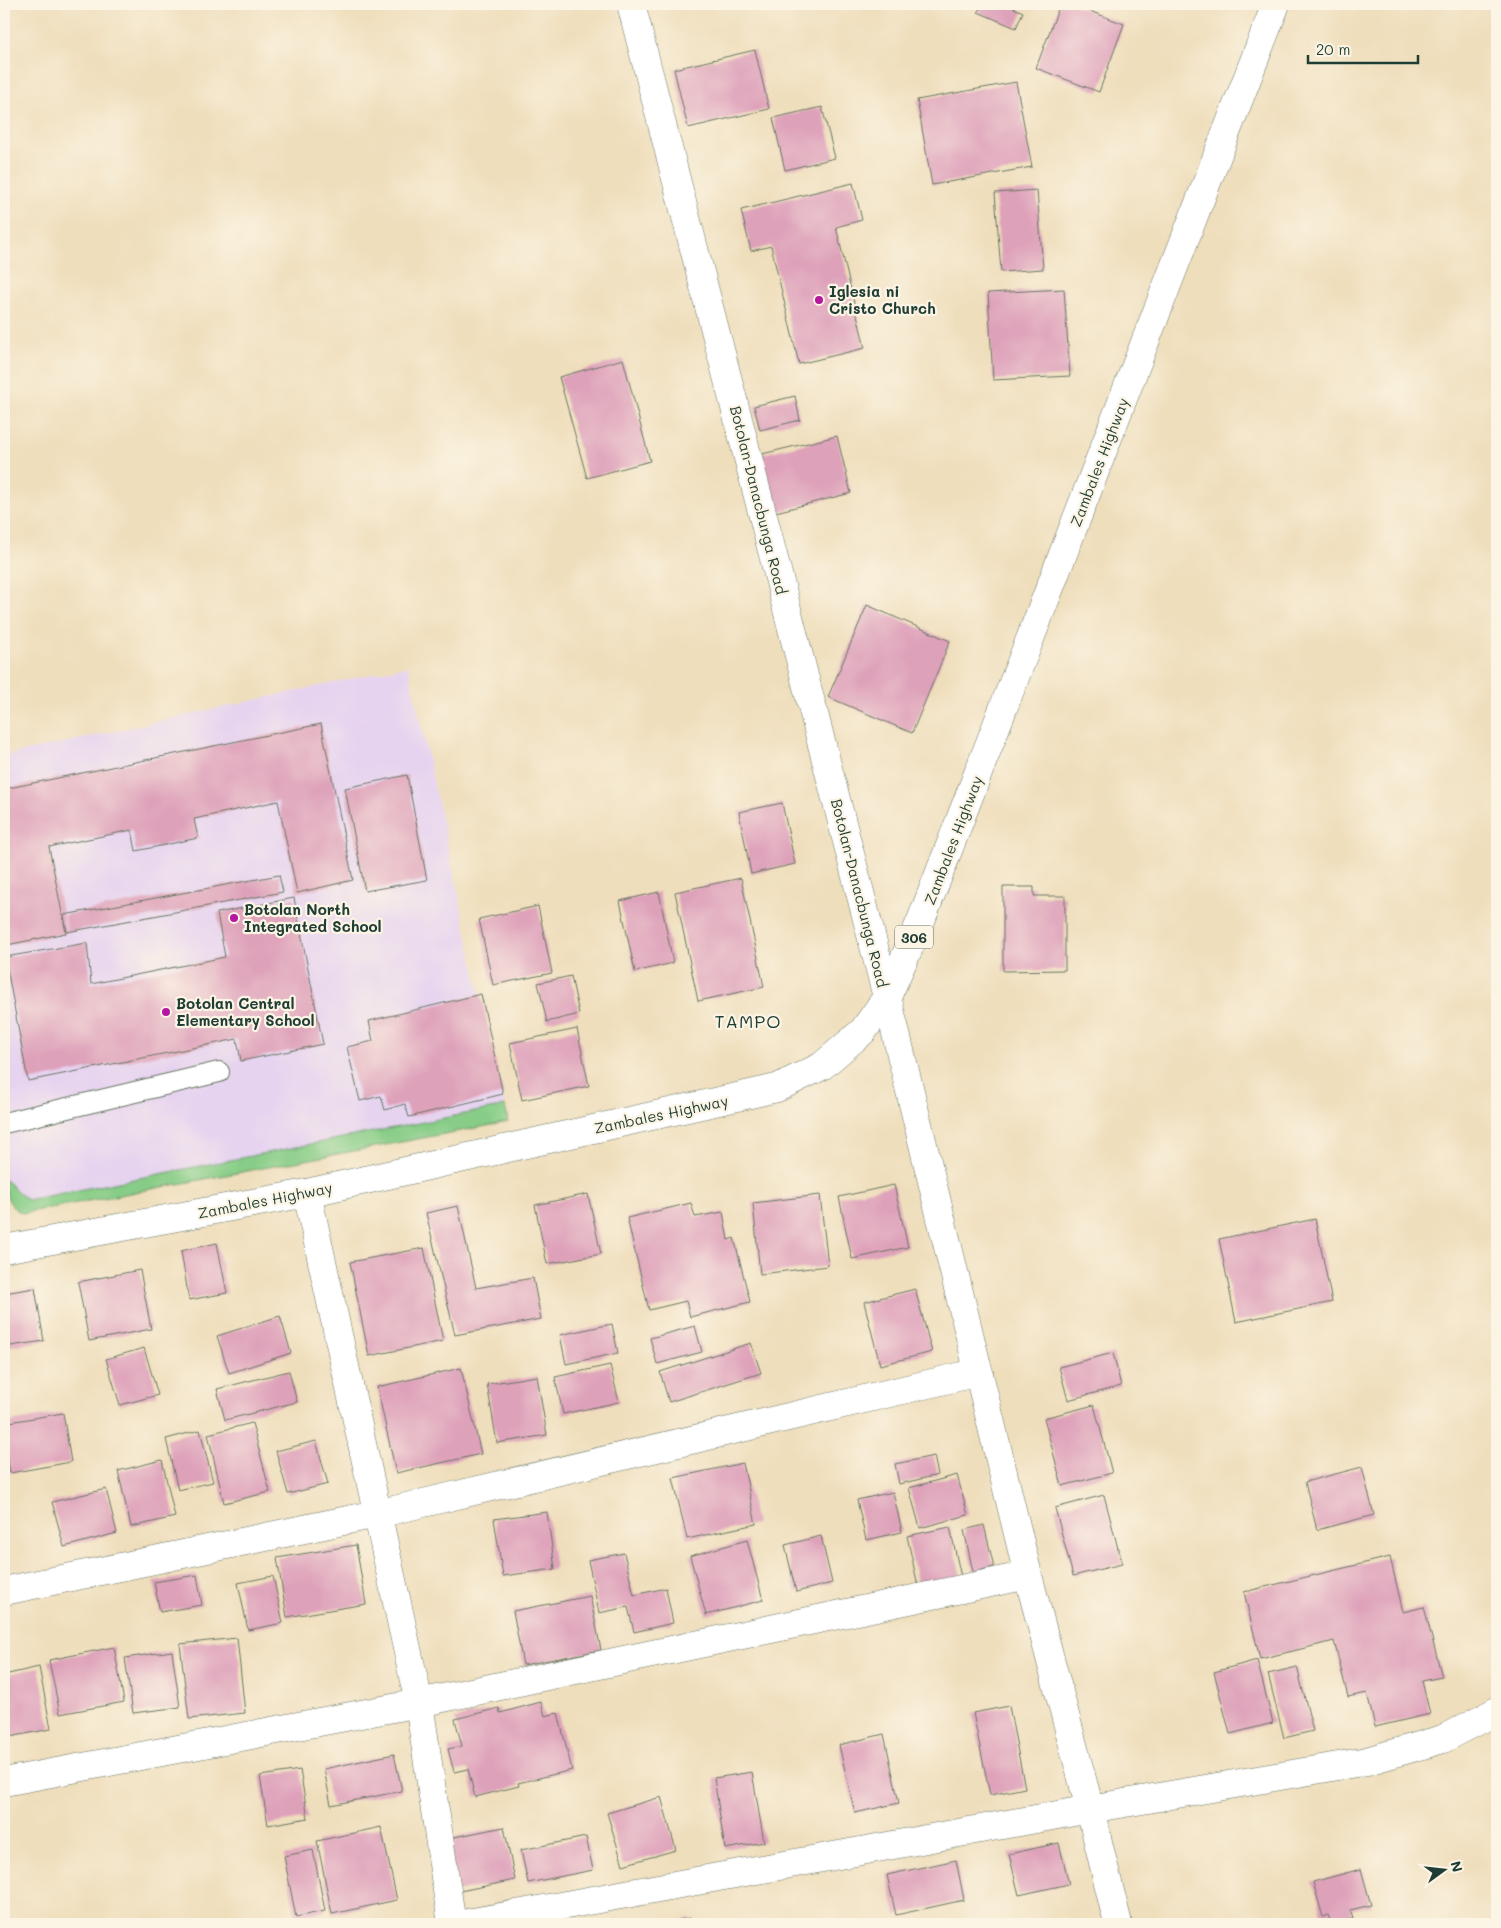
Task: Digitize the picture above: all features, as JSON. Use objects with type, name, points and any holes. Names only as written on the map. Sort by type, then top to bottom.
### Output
[{"type":"street","name":"Botolan-Danacbunga Road","points":[[631,4],[887,997],[1028,1575],[1090,1809],[1118,1924]]},
{"type":"street","name":"Zambales Highway","points":[[4,1249],[307,1193],[777,1088],[822,1066],[863,1031],[887,997],[924,914],[1276,4]]},
{"type":"street","points":[[307,1193],[419,1703],[452,1924]]},
{"type":"street","points":[[4,1590],[377,1514],[979,1372]]},
{"type":"street","points":[[4,1782],[419,1703],[1028,1575]]},
{"type":"street","points":[[462,1924],[1090,1809],[1367,1761],[1444,1739],[1497,1711]]},
{"type":"lane","points":[[4,1123],[219,1072]]},
{"type":"shaded area","name":"Botolan North Integrated School","points":[[408,666],[505,1106],[27,1200],[4,1179],[4,756]]},
{"type":"green space","points":[[505,1106],[508,1122],[24,1213],[15,1209],[5,1190],[4,1179],[27,1200]]},
{"type":"building","points":[[982,4],[1004,4],[1023,12],[1016,28],[978,12]]},
{"type":"building","points":[[1060,4],[1071,4],[1124,24],[1099,92],[1036,68]]},
{"type":"building","points":[[755,50],[769,109],[688,128],[674,69]]},
{"type":"building","points":[[1016,82],[1032,167],[932,185],[917,100]]},
{"type":"building","points":[[822,107],[835,158],[785,170],[773,118]]},
{"type":"building","name":"Iglesia ni Cristo Church","points":[[853,183],[862,220],[836,227],[865,348],[799,364],[771,246],[751,251],[741,210]]},
{"type":"building","points":[[1037,190],[1043,269],[1001,272],[995,193]]},
{"type":"building","points":[[1064,289],[1070,376],[993,380],[988,293]]},
{"type":"building","points":[[623,359],[650,461],[587,478],[559,377]]},
{"type":"building","points":[[795,396],[800,420],[760,430],[754,406]]},
{"type":"building","points":[[837,436],[851,493],[768,514],[754,456]]},
{"type":"building","points":[[867,605],[950,641],[912,733],[828,697]]},
{"type":"building","points":[[321,724],[353,880],[297,893],[278,801],[194,819],[198,838],[136,851],[132,830],[49,847],[66,933],[7,945],[4,929],[4,789]]},
{"type":"building","points":[[407,775],[427,880],[365,891],[345,788]]},
{"type":"building","points":[[782,803],[795,864],[751,874],[739,812]]},
{"type":"building","points":[[279,875],[283,892],[67,932],[64,915]]},
{"type":"building","points":[[741,878],[764,987],[698,1001],[675,892]]},
{"type":"building","points":[[1003,887],[1034,887],[1034,896],[1065,896],[1065,970],[1003,971]]},
{"type":"building","points":[[659,892],[673,963],[635,972],[620,901]]},
{"type":"building","name":"Botolan Central Elementary School","points":[[294,898],[323,1044],[241,1061],[237,1039],[28,1081],[5,957],[87,943],[91,984],[225,957],[217,913]]},
{"type":"building","points":[[538,906],[552,973],[493,985],[479,919]]},
{"type":"building","points":[[571,976],[579,1014],[547,1022],[538,983]]},
{"type":"building","points":[[481,994],[503,1094],[409,1117],[405,1104],[385,1110],[381,1096],[360,1101],[347,1047],[373,1041],[369,1021]]},
{"type":"building","points":[[577,1029],[589,1086],[522,1100],[510,1043]]},
{"type":"building","points":[[894,1185],[908,1247],[852,1259],[839,1197]]},
{"type":"building","points":[[588,1194],[601,1254],[547,1264],[535,1205]]},
{"type":"building","points":[[820,1195],[828,1266],[760,1274],[753,1203]]},
{"type":"building","points":[[691,1203],[695,1217],[723,1212],[728,1240],[734,1238],[750,1302],[690,1317],[686,1301],[649,1310],[627,1218]]},
{"type":"building","points":[[458,1206],[476,1288],[533,1278],[541,1319],[455,1335],[426,1213]]},
{"type":"building","points":[[1315,1219],[1332,1302],[1236,1322],[1219,1239]]},
{"type":"building","points":[[217,1243],[227,1293],[189,1300],[181,1251]]},
{"type":"building","points":[[424,1248],[443,1341],[369,1356],[350,1262]]},
{"type":"building","points":[[140,1270],[151,1329],[89,1341],[78,1282]]},
{"type":"building","points":[[35,1288],[44,1341],[4,1347],[4,1293]]},
{"type":"building","points":[[915,1289],[932,1352],[880,1365],[864,1302]]},
{"type":"building","points":[[280,1316],[291,1353],[229,1373],[217,1336]]},
{"type":"building","points":[[612,1324],[618,1353],[566,1364],[560,1335]]},
{"type":"building","points":[[695,1326],[702,1352],[657,1364],[650,1338]]},
{"type":"building","points":[[751,1343],[761,1373],[669,1402],[660,1372]]},
{"type":"building","points":[[144,1348],[158,1395],[120,1405],[106,1359]]},
{"type":"building","points":[[1113,1353],[1121,1386],[1068,1400],[1059,1367]]},
{"type":"building","points":[[610,1365],[619,1402],[563,1414],[555,1377]]},
{"type":"building","points":[[461,1368],[481,1454],[396,1473],[377,1387]]},
{"type":"building","points":[[289,1371],[297,1402],[225,1420],[217,1389]]},
{"type":"building","points":[[537,1376],[547,1435],[497,1443],[487,1384]]},
{"type":"building","points":[[1094,1405],[1112,1473],[1062,1486],[1044,1418]]},
{"type":"building","points":[[63,1413],[71,1462],[10,1473],[4,1438],[4,1423]]},
{"type":"building","points":[[252,1423],[270,1492],[224,1503],[208,1434]]},
{"type":"building","points":[[200,1430],[213,1482],[178,1490],[166,1439]]},
{"type":"building","points":[[316,1441],[328,1484],[288,1494],[276,1451]]},
{"type":"building","points":[[934,1456],[938,1475],[899,1484],[895,1464]]},
{"type":"building","points":[[162,1460],[175,1517],[131,1527],[118,1471]]},
{"type":"building","points":[[743,1463],[756,1524],[687,1539],[673,1478]]},
{"type":"building","points":[[1362,1467],[1374,1515],[1317,1530],[1305,1482]]},
{"type":"building","points":[[957,1475],[968,1515],[920,1528],[909,1488]]},
{"type":"building","points":[[106,1489],[117,1533],[64,1547],[52,1502]]},
{"type":"building","points":[[893,1492],[902,1532],[866,1540],[857,1500]]},
{"type":"building","points":[[1104,1495],[1122,1564],[1073,1576],[1055,1508]]},
{"type":"building","points":[[547,1512],[555,1569],[503,1576],[494,1519]]},
{"type":"building","points":[[984,1525],[994,1567],[973,1572],[964,1530]]},
{"type":"building","points":[[950,1527],[961,1577],[918,1586],[907,1536]]},
{"type":"building","points":[[821,1536],[832,1583],[796,1592],[785,1545]]},
{"type":"building","points":[[747,1540],[763,1600],[706,1615],[690,1556]]},
{"type":"building","points":[[356,1545],[366,1604],[287,1617],[277,1558]]},
{"type":"building","points":[[624,1553],[634,1595],[666,1588],[673,1623],[634,1632],[628,1607],[599,1613],[588,1560]]},
{"type":"building","points":[[1390,1557],[1403,1612],[1424,1607],[1442,1677],[1422,1681],[1430,1714],[1375,1727],[1367,1693],[1348,1697],[1334,1641],[1260,1659],[1244,1592]]},
{"type":"building","points":[[197,1575],[202,1605],[160,1612],[154,1582]]},
{"type":"building","points":[[273,1576],[283,1623],[248,1630],[238,1583]]},
{"type":"building","points":[[590,1596],[601,1650],[523,1665],[513,1611]]},
{"type":"building","points":[[237,1638],[245,1713],[189,1719],[180,1644]]},
{"type":"building","points":[[114,1647],[124,1702],[60,1714],[49,1660]]},
{"type":"building","points":[[172,1651],[180,1707],[133,1713],[125,1658]]},
{"type":"building","points":[[1257,1660],[1273,1723],[1230,1734],[1214,1672]]},
{"type":"building","points":[[39,1667],[51,1729],[4,1738],[4,1675]]},
{"type":"building","points":[[1297,1667],[1313,1731],[1284,1738],[1268,1674]]},
{"type":"building","points":[[541,1702],[545,1716],[558,1713],[572,1770],[518,1783],[519,1786],[475,1797],[468,1769],[454,1772],[448,1749],[462,1746],[455,1719],[499,1708],[500,1713]]},
{"type":"building","points":[[1009,1706],[1025,1788],[990,1795],[973,1713]]},
{"type":"building","points":[[884,1734],[899,1803],[855,1813],[839,1745]]},
{"type":"building","points":[[394,1754],[402,1791],[331,1805],[324,1769]]},
{"type":"building","points":[[300,1770],[308,1818],[268,1825],[260,1776]]},
{"type":"building","points":[[752,1772],[764,1842],[725,1849],[714,1778]]},
{"type":"building","points":[[661,1797],[676,1850],[623,1865],[607,1813]]},
{"type":"building","points":[[381,1827],[397,1900],[332,1914],[317,1841]]},
{"type":"building","points":[[504,1827],[515,1880],[455,1892],[444,1839]]},
{"type":"building","points":[[586,1837],[593,1870],[528,1883],[521,1850]]},
{"type":"building","points":[[1059,1843],[1069,1884],[1019,1895],[1009,1854]]},
{"type":"building","points":[[313,1850],[325,1911],[296,1917],[284,1856]]},
{"type":"building","points":[[956,1860],[964,1900],[896,1915],[887,1875]]},
{"type":"building","points":[[1361,1869],[1371,1905],[1350,1910],[1353,1919],[1331,1924],[1328,1916],[1323,1917],[1313,1882]]},
{"type":"building","points":[[690,1918],[692,1924],[665,1924],[665,1923]]},
{"type":"building","points":[[908,1920],[908,1924],[889,1924],[889,1923]]},
{"type":"place","name":"Iglesia ni Cristo Church","points":[[819,300]]},
{"type":"place","name":"Botolan North Integrated School","points":[[234,918]]},
{"type":"place","name":"Botolan Central Elementary School","points":[[166,1012]]},
{"type":"district","name":"TAMPO","points":[[748,1021]]}]
